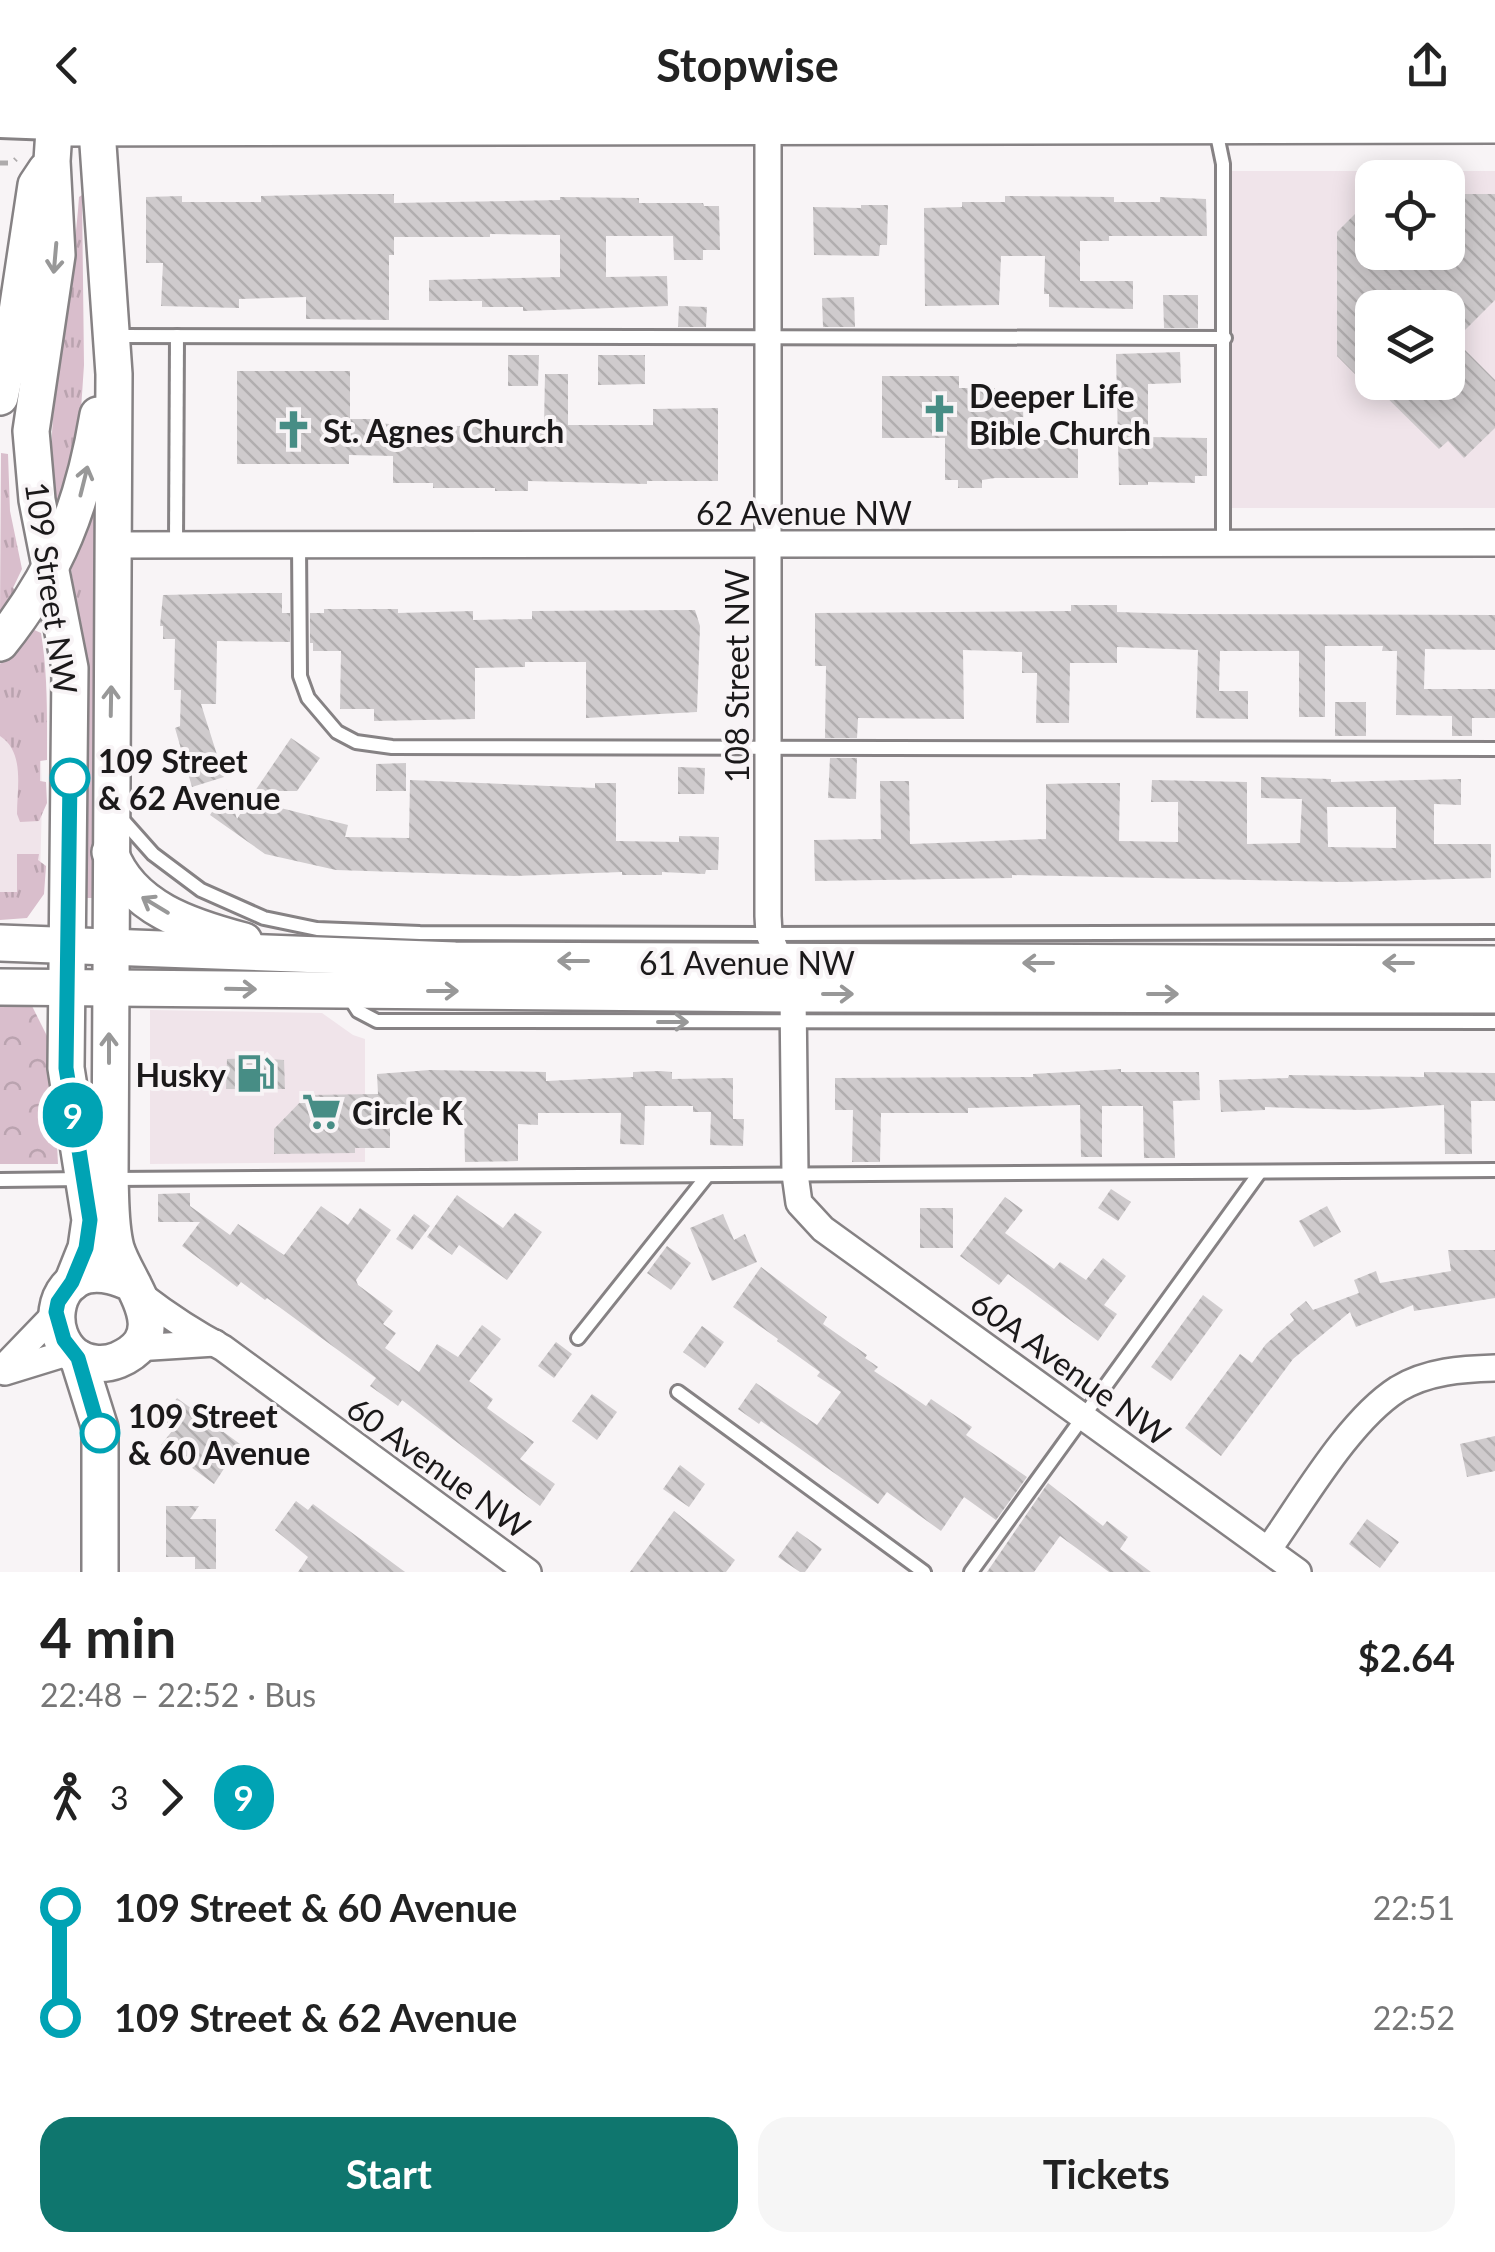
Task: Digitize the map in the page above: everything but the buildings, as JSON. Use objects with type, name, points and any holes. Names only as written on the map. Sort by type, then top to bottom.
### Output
[{"type":"main road","name":"109 Street NW","points":[[64,1298],[86,1248],[96,1179],[110,948],[112,336],[97,132]]},
{"type":"main road","points":[[0,396],[14,332],[36,185],[53,141]]},
{"type":"main road","name":"109 Street NW","points":[[53,141],[57,255],[32,432],[37,500],[70,668],[66,1068],[116,1250],[137,1290]]},
{"type":"main road","points":[[0,643],[50,572],[80,498],[112,336]]},
{"type":"main road","points":[[110,852],[132,891],[176,918],[346,974]]},
{"type":"main road","name":"61 Avenue NW","points":[[0,943],[110,948],[346,974]]},
{"type":"main road","name":"61 Avenue NW","points":[[784,978],[1495,964]]},
{"type":"main road","name":"61 Avenue NW","points":[[0,987],[108,987],[346,974],[784,978],[1495,995]]},
{"type":"main road","points":[[100,1428],[145,1327],[145,1309],[137,1290],[102,1274],[86,1276],[64,1298],[59,1330],[74,1355],[100,1428],[100,1572]]},
{"type":"main road","points":[[74,1355],[102,1364],[132,1351]]},
{"type":"street","points":[[53,141],[97,132],[1495,130]]},
{"type":"street","name":"108 Street NW","points":[[768,131],[768,750],[796,1192],[807,1215]]},
{"type":"street","name":"62 Avenue NW","points":[[113,545],[1495,543]]},
{"type":"street","name":"60A Avenue NW","points":[[807,1215],[1298,1572]]},
{"type":"street","name":"60 Avenue NW","points":[[137,1290],[175,1321],[194,1328],[502,1563],[528,1572]]},
{"type":"street","points":[[0,1372],[64,1298]]},
{"type":"street","points":[[132,1351],[215,1344]]},
{"type":"street","points":[[0,1372],[74,1355]]},
{"type":"street","points":[[1268,1550],[1354,1429],[1382,1402],[1400,1388],[1437,1374],[1495,1368]]},
{"type":"lane","points":[[1216,130],[1223,164],[1223,545]]},
{"type":"lane","points":[[0,131],[53,141]]},
{"type":"lane","points":[[112,336],[1225,338]]},
{"type":"lane","points":[[176,545],[177,336]]},
{"type":"lane","points":[[299,544],[300,676],[308,698],[322,716],[337,732],[356,742],[392,747],[768,750],[1495,749]]},
{"type":"lane","name":"61 Avenue NW","points":[[110,798],[132,833],[201,890],[238,909],[291,926],[401,932],[784,978],[1495,1022]]},
{"type":"lane","name":"61 Avenue NW","points":[[346,974],[358,1011],[378,1021],[784,978],[1495,932]]},
{"type":"lane","points":[[0,1180],[1495,1170]]},
{"type":"lane","points":[[971,1572],[1260,1172]]},
{"type":"lane","points":[[578,1338],[707,1176]]},
{"type":"lane","points":[[678,1392],[924,1572]]},
{"type":"path","points":[[0,163],[12,163],[16,158]]},
{"type":"shaded area","points":[[1232,171],[1355,171],[1355,270],[1465,270],[1465,171],[1495,171],[1495,508],[1232,508]]},
{"type":"shaded area","points":[[33,630],[38,645],[40,879],[0,914],[0,663]]},
{"type":"shaded area","points":[[150,1010],[322,1013],[365,1039],[365,1162],[150,1164]]},
{"type":"green space","points":[[82,195],[84,365],[80,424],[59,505],[54,506],[55,390]]},
{"type":"green space","points":[[1,453],[8,454],[10,511],[22,569],[13,588],[18,592],[0,615]]},
{"type":"green space","points":[[100,471],[97,877],[92,898],[85,898],[85,666],[70,562]]},
{"type":"green space","points":[[30,628],[41,633],[45,665],[47,760],[40,761],[40,781],[46,782],[47,803],[39,821],[20,822],[16,761],[0,736],[0,664]]},
{"type":"green space","points":[[17,854],[39,854],[38,860],[46,866],[44,894],[27,918],[0,920],[0,892],[17,892]]},
{"type":"green space","points":[[31,1004],[52,1046],[58,1164],[0,1164],[0,1005]]},
{"type":"bus line","name":"9","points":[[70,778],[66,1068],[90,1220],[86,1248],[56,1312],[59,1330],[70,1352],[78,1358],[100,1433]]},
{"type":"place","name":"Deeper Life Bible Church","points":[[939,413]]},
{"type":"place","name":"St. Agnes Church","points":[[293,430]]},
{"type":"place","name":"109 Street & 62 Avenue","points":[[70,778]]},
{"type":"place","name":"Husky","points":[[256,1074]]},
{"type":"place","name":"Circle K","points":[[322,1112]]},
{"type":"place","name":"109 Street & 60 Avenue","points":[[100,1433]]}]
